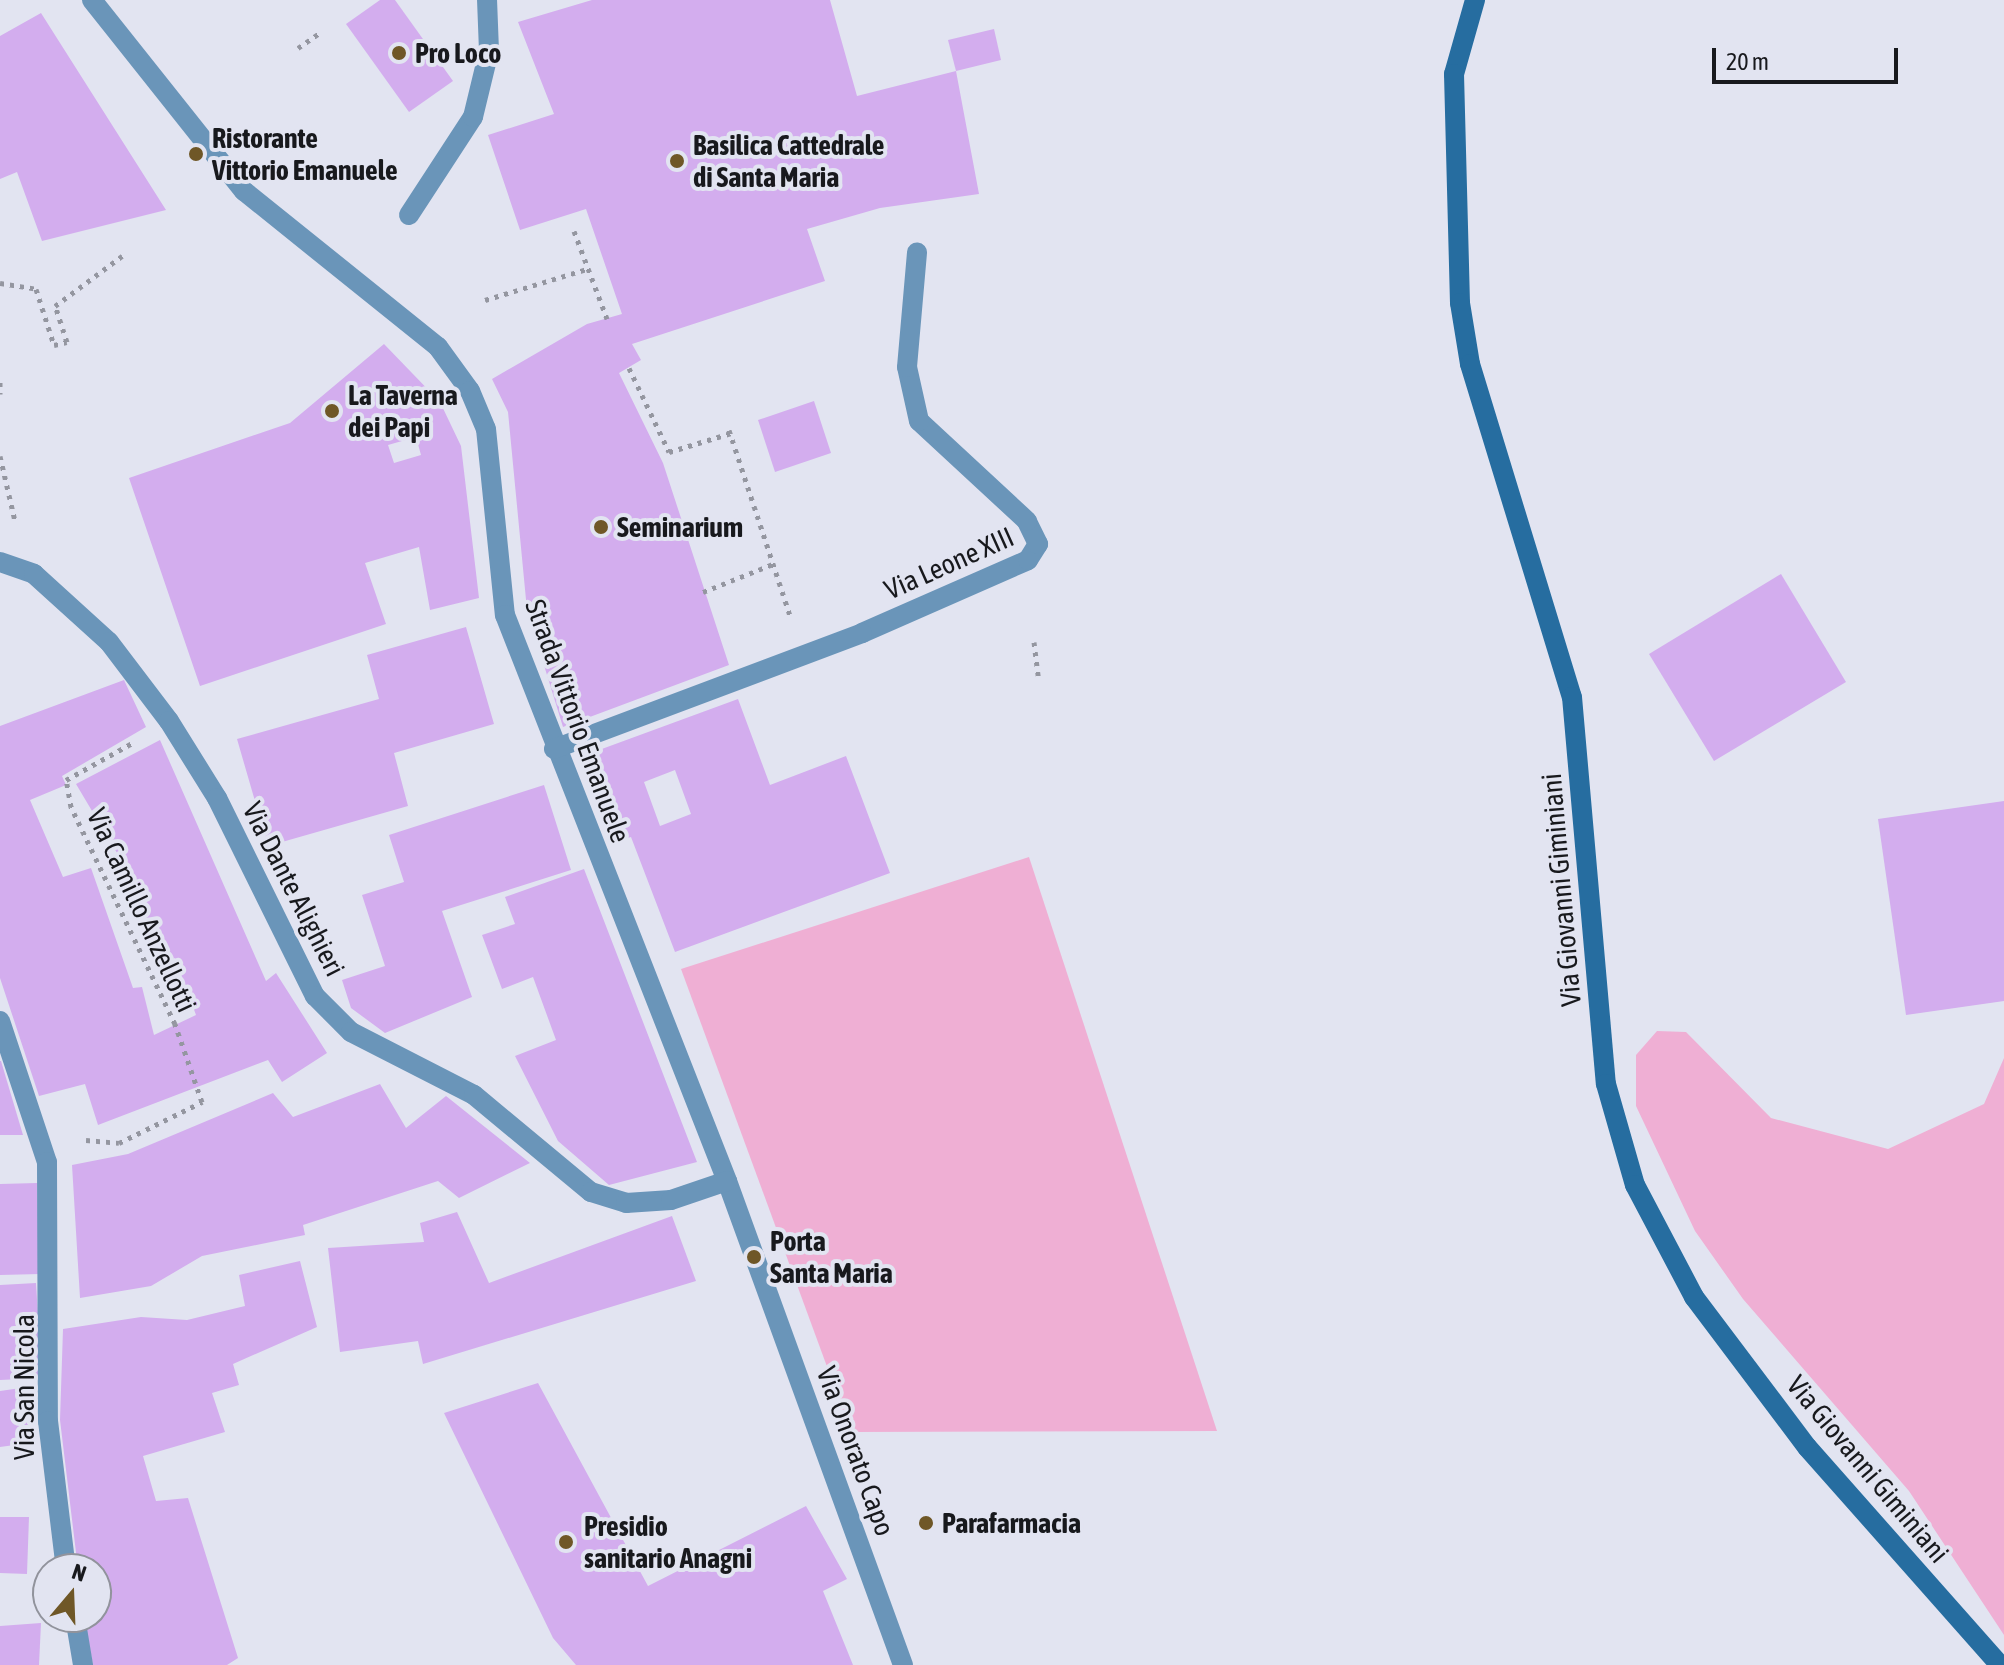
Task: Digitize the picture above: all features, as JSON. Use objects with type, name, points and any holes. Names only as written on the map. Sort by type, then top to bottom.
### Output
[{"type":"street","name":"Strada Vittorio Emanuele","points":[[92,0],[244,191],[438,347],[470,391],[486,429],[505,615],[554,749],[727,1181],[754,1257]]},
{"type":"street","name":"Via Giovanni Giminiani","points":[[1475,0],[1454,74],[1460,303],[1470,364],[1572,697],[1606,1084],[1635,1185],[1694,1297],[1807,1447],[2000,1665]]},
{"type":"street","points":[[409,215],[473,117],[486,81],[488,7]]},
{"type":"street","name":"Via Leone XIII","points":[[554,749],[862,633],[1028,560],[1038,544],[1027,521],[919,421],[907,367],[917,252]]},
{"type":"street","name":"Via Dante Alighieri","points":[[0,562],[34,574],[109,642],[169,721],[217,798],[315,996],[351,1032],[474,1095],[591,1192],[626,1203],[671,1200],[727,1181]]},
{"type":"street","name":"Via San Nicola","points":[[0,1021],[43,1137],[52,1314],[48,1421],[64,1553]]},
{"type":"street","name":"Via Onorato Capo","points":[[754,1257],[903,1665]]},
{"type":"street","points":[[78,1633],[83,1665]]},
{"type":"path","points":[[298,48],[321,32]]},
{"type":"path","points":[[574,231],[607,319]]},
{"type":"path","points":[[0,283],[36,289],[54,345],[67,342],[55,306],[122,256]]},
{"type":"path","points":[[485,300],[587,269]]},
{"type":"path","points":[[629,368],[669,452],[730,431],[794,628]]},
{"type":"path","points":[[0,382],[0,394]]},
{"type":"path","points":[[0,456],[34,574]]},
{"type":"path","points":[[703,592],[773,564]]},
{"type":"path","points":[[1034,642],[1038,676]]},
{"type":"path","name":"Via Camillo Anzellotti","points":[[43,1137],[119,1143],[202,1102],[175,1024],[71,807],[66,780],[139,739]]},
{"type":"shaded area","points":[[1029,857],[1217,1431],[851,1432],[681,969]]},
{"type":"shaded area","points":[[1657,1031],[1686,1032],[1771,1118],[1888,1149],[1984,1104],[2004,1058],[2004,1635],[1909,1491],[1743,1299],[1695,1231],[1636,1106],[1636,1055]]},
{"type":"building","name":"Pro Loco","points":[[380,0],[395,0],[453,81],[409,112],[346,24]]},
{"type":"building","points":[[592,0],[830,0],[857,96],[956,71],[979,194],[880,208],[807,229],[825,281],[632,344],[641,360],[619,373],[663,463],[729,665],[563,727],[527,610],[508,412],[492,379],[587,324],[622,314],[586,209],[520,230],[488,135],[554,114],[518,22]]},
{"type":"building","points":[[41,13],[166,210],[42,241],[17,172],[0,179],[0,36]]},
{"type":"building","points":[[994,29],[1001,60],[956,71],[948,40]]},
{"type":"building","points":[[384,344],[440,402],[461,446],[479,598],[430,610],[419,547],[365,563],[386,624],[200,686],[129,478],[290,423]],"holes":[[[416,437],[421,455],[394,463],[388,445]]]},
{"type":"building","points":[[814,401],[831,453],[775,472],[758,420]]},
{"type":"building","points":[[1781,574],[1846,682],[1714,761],[1649,654]]},
{"type":"building","points":[[466,627],[494,724],[394,753],[408,806],[268,846],[237,739],[379,699],[367,655]]},
{"type":"building","points":[[124,680],[146,727],[62,776],[66,785],[30,800],[63,877],[91,868],[133,988],[142,987],[154,1035],[196,1015],[175,958],[156,966],[133,910],[145,905],[142,895],[76,784],[160,740],[266,981],[276,973],[327,1053],[282,1082],[268,1060],[98,1125],[85,1084],[39,1096],[0,978],[0,726]]},
{"type":"building","points":[[738,699],[770,785],[846,756],[890,873],[675,952],[631,837],[612,843],[580,757]],"holes":[[[675,770],[691,814],[660,826],[644,782]]]},
{"type":"building","points":[[544,785],[571,870],[442,911],[472,997],[385,1033],[351,1008],[342,980],[385,966],[362,895],[404,882],[389,835]]},
{"type":"building","points":[[2004,801],[2004,1001],[1906,1015],[1878,819]]},
{"type":"building","points":[[584,869],[697,1162],[609,1185],[558,1141],[515,1056],[556,1040],[533,977],[502,989],[482,935],[515,924],[505,897]]},
{"type":"building","points":[[1,1061],[23,1135],[0,1135]]},
{"type":"building","points":[[380,1084],[406,1128],[446,1096],[530,1163],[459,1198],[438,1181],[303,1225],[305,1235],[202,1256],[151,1286],[80,1298],[72,1165],[128,1154],[273,1093],[293,1117]]},
{"type":"building","points":[[37,1183],[40,1274],[0,1275],[0,1184]]},
{"type":"building","points":[[457,1212],[489,1283],[672,1216],[696,1281],[423,1364],[418,1341],[340,1352],[328,1248],[424,1242],[420,1223]]},
{"type":"building","points":[[300,1261],[317,1327],[233,1364],[239,1385],[212,1393],[225,1432],[143,1456],[156,1501],[188,1498],[238,1658],[227,1665],[93,1665],[87,1633],[112,1633],[112,1553],[76,1553],[60,1420],[63,1329],[141,1317],[187,1320],[245,1306],[239,1275]]},
{"type":"building","points":[[36,1283],[42,1378],[0,1380],[0,1285]]},
{"type":"building","name":"Presidio sanitario Anagni","points":[[538,1383],[648,1586],[806,1506],[847,1579],[823,1591],[853,1665],[576,1665],[553,1638],[444,1413]]},
{"type":"building","points":[[28,1387],[36,1442],[0,1447],[0,1391]]},
{"type":"building","points":[[0,1517],[29,1517],[27,1574],[0,1573]]},
{"type":"building","points":[[32,1624],[32,1633],[41,1633],[39,1665],[0,1665],[0,1626]]},
{"type":"place","name":"Pro Loco","points":[[399,53]]},
{"type":"place","name":"Ristorante Vittorio Emanuele","points":[[196,154]]},
{"type":"place","name":"Basilica Cattedrale di Santa Maria","points":[[677,161]]},
{"type":"place","name":"La Taverna dei Papi","points":[[332,411]]},
{"type":"place","name":"Seminarium","points":[[601,527]]},
{"type":"place","name":"Porta Santa Maria","points":[[754,1257]]},
{"type":"place","name":"Parafarmacia","points":[[926,1523]]},
{"type":"place","name":"Presidio sanitario Anagni","points":[[566,1542]]}]
